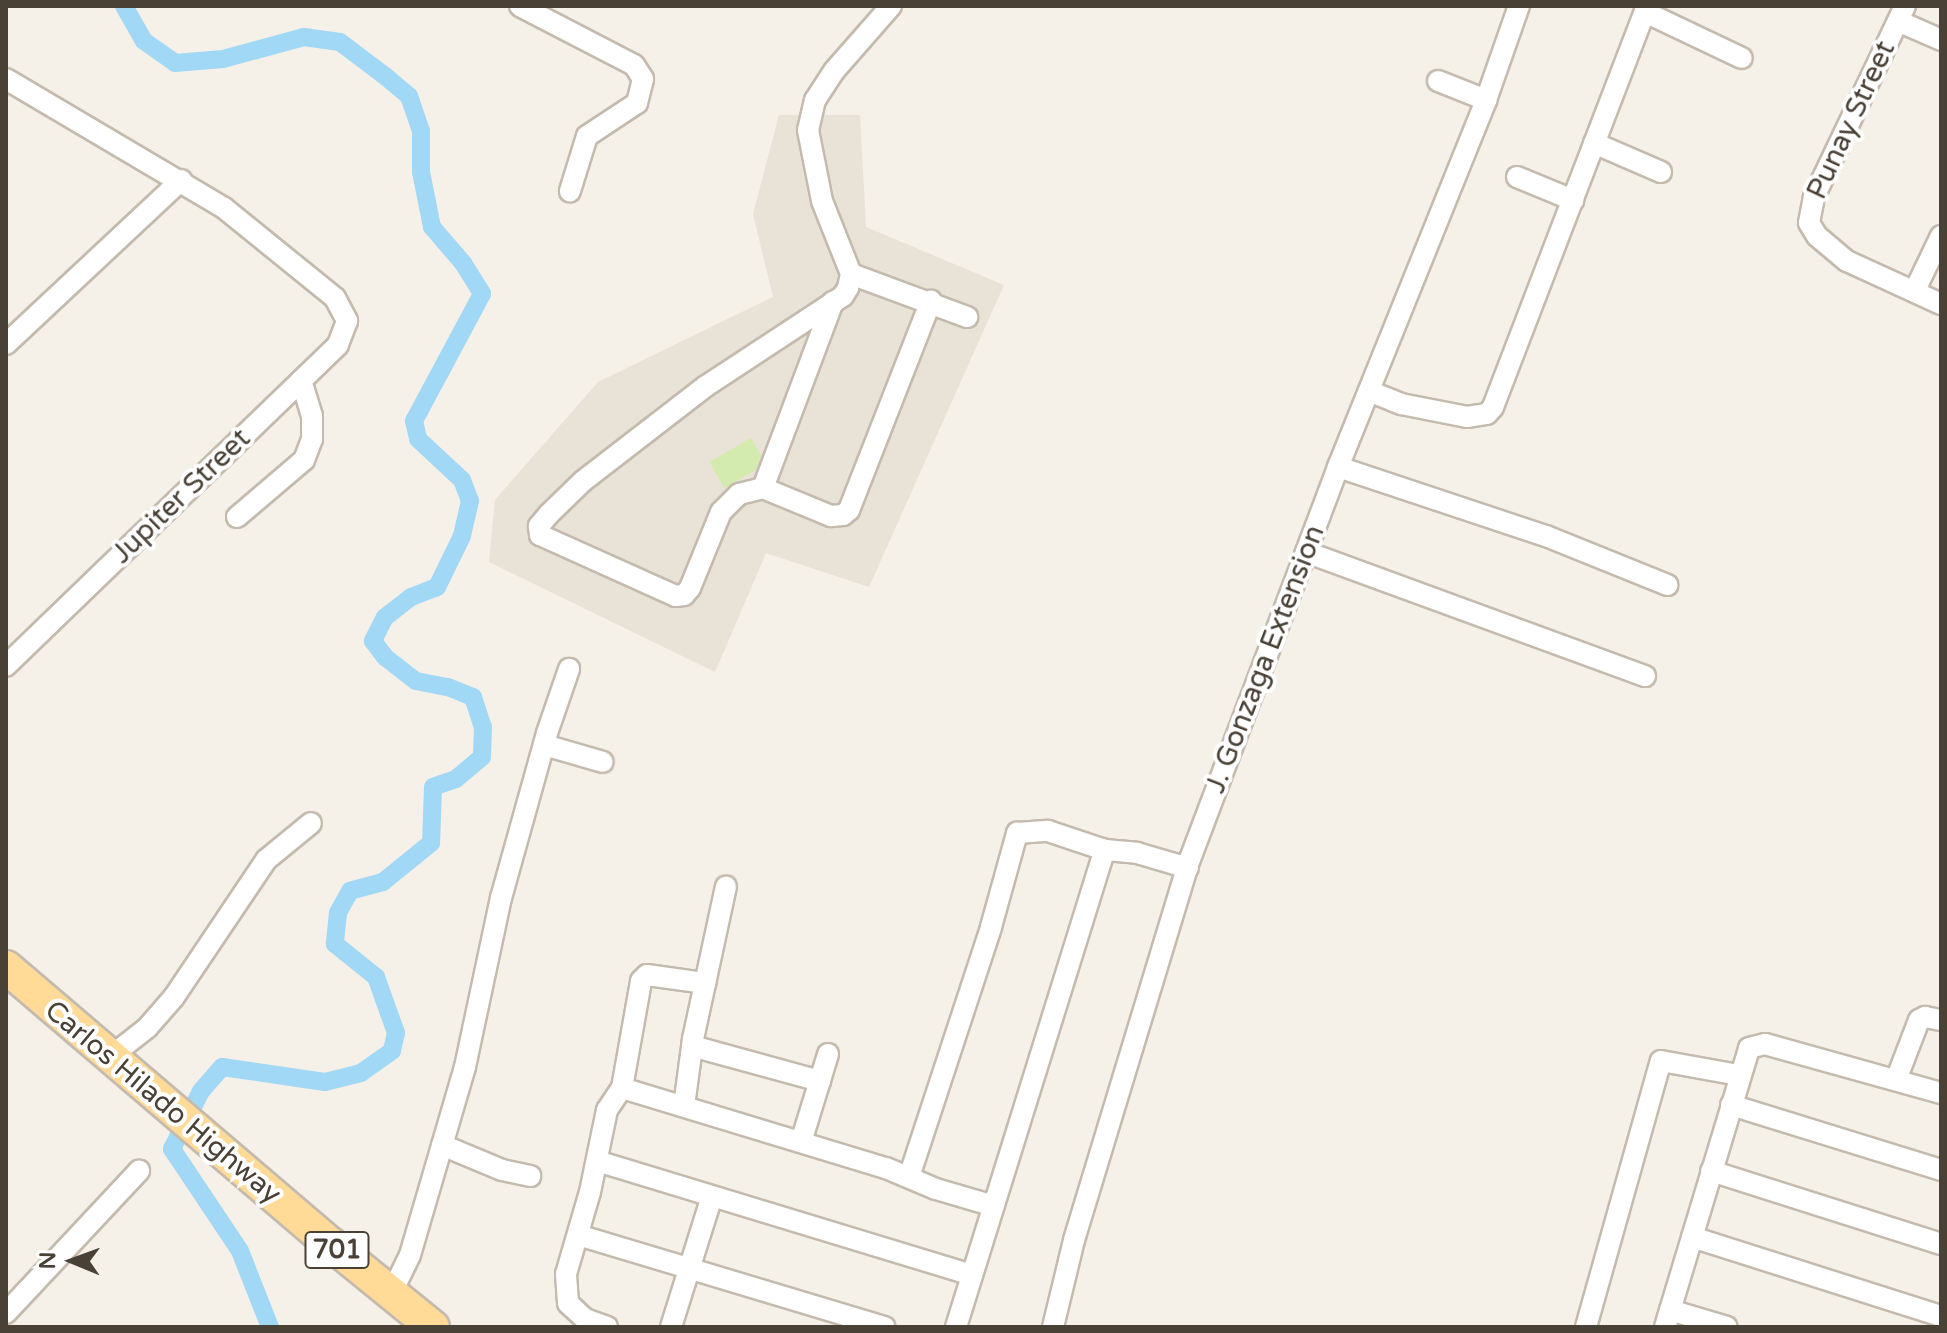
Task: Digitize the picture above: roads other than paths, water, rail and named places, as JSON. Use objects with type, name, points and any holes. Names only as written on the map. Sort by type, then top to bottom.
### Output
[{"type":"main road","name":"Carlos Hilado Highway","points":[[6,967],[433,1327]]},
{"type":"street","points":[[520,6],[634,65],[643,79],[637,103],[587,136],[570,191]]},
{"type":"street","points":[[891,6],[834,71],[815,100],[808,130],[822,201],[851,274],[848,288],[833,302],[731,368],[583,481],[539,526],[540,535],[676,596],[684,595],[721,512],[739,494],[763,488],[831,516],[843,515],[849,510],[931,301]]},
{"type":"street","name":"J. Gonzaga Extension","points":[[1053,1327],[1074,1240],[1188,868],[1338,467],[1486,100],[1519,6]]},
{"type":"street","points":[[1369,391],[1419,408],[1467,417],[1487,414],[1646,9],[1742,58]]},
{"type":"street","points":[[1902,13],[1941,40]]},
{"type":"street","name":"Punay Street","points":[[1902,13],[1814,197],[1809,223],[1817,236],[1847,261],[1941,304]]},
{"type":"street","points":[[6,79],[181,180],[6,344]]},
{"type":"street","points":[[1438,81],[1486,100]]},
{"type":"street","points":[[1594,143],[1661,172]]},
{"type":"street","points":[[1517,177],[1573,200]]},
{"type":"street","name":"Jupiter Street","points":[[6,666],[338,345],[347,321],[335,298],[287,257],[181,180]]},
{"type":"street","points":[[1915,290],[1941,236]]},
{"type":"street","points":[[851,274],[931,301],[967,317]]},
{"type":"street","points":[[763,488],[833,302]]},
{"type":"street","points":[[237,517],[304,460],[312,439],[312,416],[301,381]]},
{"type":"street","points":[[1338,467],[1546,536],[1667,585]]},
{"type":"street","points":[[1306,552],[1645,676]]},
{"type":"street","points":[[391,1294],[410,1255],[465,1067],[501,898],[569,669]]},
{"type":"street","points":[[544,745],[603,762]]},
{"type":"street","points":[[110,1057],[147,1028],[174,997],[266,860],[311,823]]},
{"type":"street","points":[[909,1177],[991,927],[1017,833],[1048,831],[1105,850],[1137,853],[1188,868]]},
{"type":"street","points":[[956,1327],[1105,850]]},
{"type":"street","points":[[684,1106],[692,1046],[726,887]]},
{"type":"street","points":[[607,1327],[585,1319],[568,1303],[566,1274],[597,1161],[607,1110],[622,1088],[644,976],[705,983]]},
{"type":"street","points":[[1896,1080],[1919,1020],[1925,1017],[1941,1020]]},
{"type":"street","points":[[1727,1327],[1667,1319],[1749,1048],[1761,1043],[1941,1093]]},
{"type":"street","points":[[692,1046],[820,1081]]},
{"type":"street","points":[[801,1142],[828,1054]]},
{"type":"street","points":[[1586,1327],[1661,1061],[1739,1075]]},
{"type":"street","points":[[622,1088],[801,1142],[994,1206]]},
{"type":"street","points":[[1731,1105],[1941,1170]]},
{"type":"street","points":[[442,1145],[502,1170],[530,1176]]},
{"type":"street","points":[[597,1161],[972,1275]]},
{"type":"street","points":[[6,1313],[139,1171]]},
{"type":"street","points":[[1711,1171],[1941,1244]]},
{"type":"street","points":[[671,1327],[712,1196]]},
{"type":"street","points":[[578,1235],[885,1327]]},
{"type":"street","points":[[1692,1237],[1941,1316]]},
{"type":"waterway","points":[[124,6],[144,41],[175,63],[223,59],[304,37],[340,42],[385,76],[409,96],[421,131],[421,172],[432,227],[463,263],[482,294],[414,421],[418,439],[462,480],[470,501],[462,536],[437,587],[411,597],[385,617],[373,641],[385,657],[416,681],[448,687],[473,697],[483,727],[482,757],[456,779],[433,787],[431,843],[383,882],[350,891],[338,913],[335,944],[376,977],[396,1033],[392,1051],[361,1073],[325,1082],[222,1067],[201,1091],[172,1149],[240,1251],[270,1327]]}]
